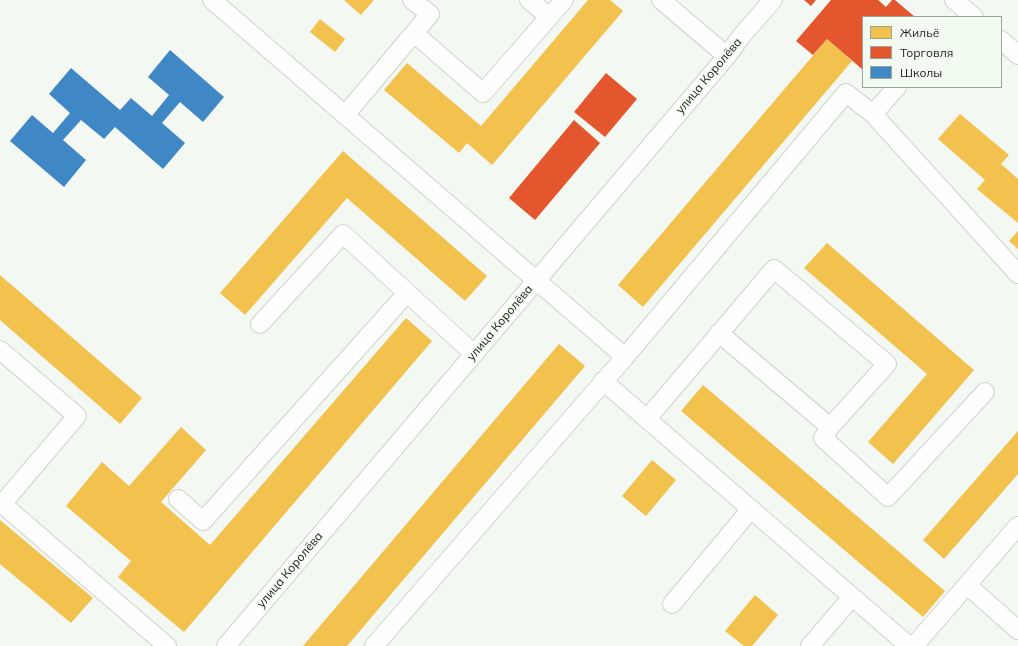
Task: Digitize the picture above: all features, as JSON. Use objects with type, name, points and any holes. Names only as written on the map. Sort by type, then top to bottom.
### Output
[{"type":"street","points":[[212,0],[625,357]]},
{"type":"street","points":[[345,115],[430,14],[412,0]]},
{"type":"street","points":[[529,0],[549,17]]},
{"type":"street","points":[[414,33],[483,93],[564,0]]},
{"type":"street","points":[[661,0],[727,56]]},
{"type":"street","name":"улица Королёва","points":[[226,646],[773,0]]},
{"type":"street","points":[[1002,41],[1018,55]]},
{"type":"street","points":[[873,114],[895,88]]},
{"type":"street","points":[[374,646],[625,357],[846,93],[873,114],[1018,274]]},
{"type":"street","points":[[260,324],[342,234],[474,354]]},
{"type":"street","points":[[647,419],[774,269],[886,364],[830,427],[823,438],[888,497],[985,392]]},
{"type":"street","points":[[178,499],[203,521],[407,292]]},
{"type":"street","points":[[719,333],[830,427]]},
{"type":"street","points":[[0,350],[78,416],[1,503],[167,646]]},
{"type":"street","points":[[604,381],[909,646]]},
{"type":"street","points":[[672,604],[751,509]]},
{"type":"street","points":[[914,646],[1018,526]]},
{"type":"street","points":[[967,585],[1018,630]]},
{"type":"street","points":[[810,646],[852,597]]},
{"type":"building: Жильё","points":[[344,0],[374,0],[361,15]]},
{"type":"building: Жильё","points":[[588,0],[610,0],[623,11],[492,165],[467,143],[459,153],[384,90],[407,63],[481,126]]},
{"type":"building: Жильё","points":[[320,19],[345,39],[335,52],[310,32]]},
{"type":"building: Жильё","points":[[827,39],[852,61],[643,307],[618,285]]},
{"type":"building: Жильё","points":[[960,114],[1009,155],[1001,164],[1018,179],[1018,223],[977,189],[985,180],[938,139]]},
{"type":"building: Жильё","points":[[343,151],[487,276],[465,301],[347,198],[245,315],[220,293]]},
{"type":"building: Жильё","points":[[1018,231],[1018,249],[1009,241]]},
{"type":"building: Жильё","points":[[827,243],[974,370],[893,464],[868,442],[927,374],[804,268]]},
{"type":"building: Жильё","points":[[0,275],[142,398],[120,424],[0,320]]},
{"type":"building: Жильё","points":[[406,318],[432,341],[184,632],[118,577],[131,561],[66,506],[102,462],[129,486],[181,427],[206,450],[161,502],[210,545]]},
{"type":"building: Жильё","points":[[559,344],[585,366],[347,646],[303,646]]},
{"type":"building: Жильё","points":[[703,385],[945,591],[923,617],[681,411]]},
{"type":"building: Жильё","points":[[1018,431],[1018,474],[944,559],[923,540]]},
{"type":"building: Жильё","points":[[652,460],[676,480],[646,516],[622,496]]},
{"type":"building: Жильё","points":[[0,520],[93,598],[71,623],[0,564]]},
{"type":"building: Жильё","points":[[755,595],[778,615],[752,646],[744,646],[725,631]]},
{"type":"building: Торговля","points":[[804,0],[816,0],[811,6]]},
{"type":"building: Торговля","points":[[831,0],[878,0],[886,7],[892,0],[895,0],[914,16],[862,16],[862,69],[827,39],[813,55],[796,41]]},
{"type":"building: Торговля","points":[[606,73],[637,99],[605,137],[574,112]]},
{"type":"building: Торговля","points":[[574,120],[600,143],[535,220],[509,198]]},
{"type":"building: Школы","points":[[170,50],[224,97],[203,122],[180,102],[162,123],[185,143],[163,169],[115,127],[104,139],[81,120],[63,140],[86,160],[64,187],[10,141],[32,115],[53,133],[70,113],[49,94],[71,68],[120,110],[131,98],[152,116],[169,95],[148,77]]}]
